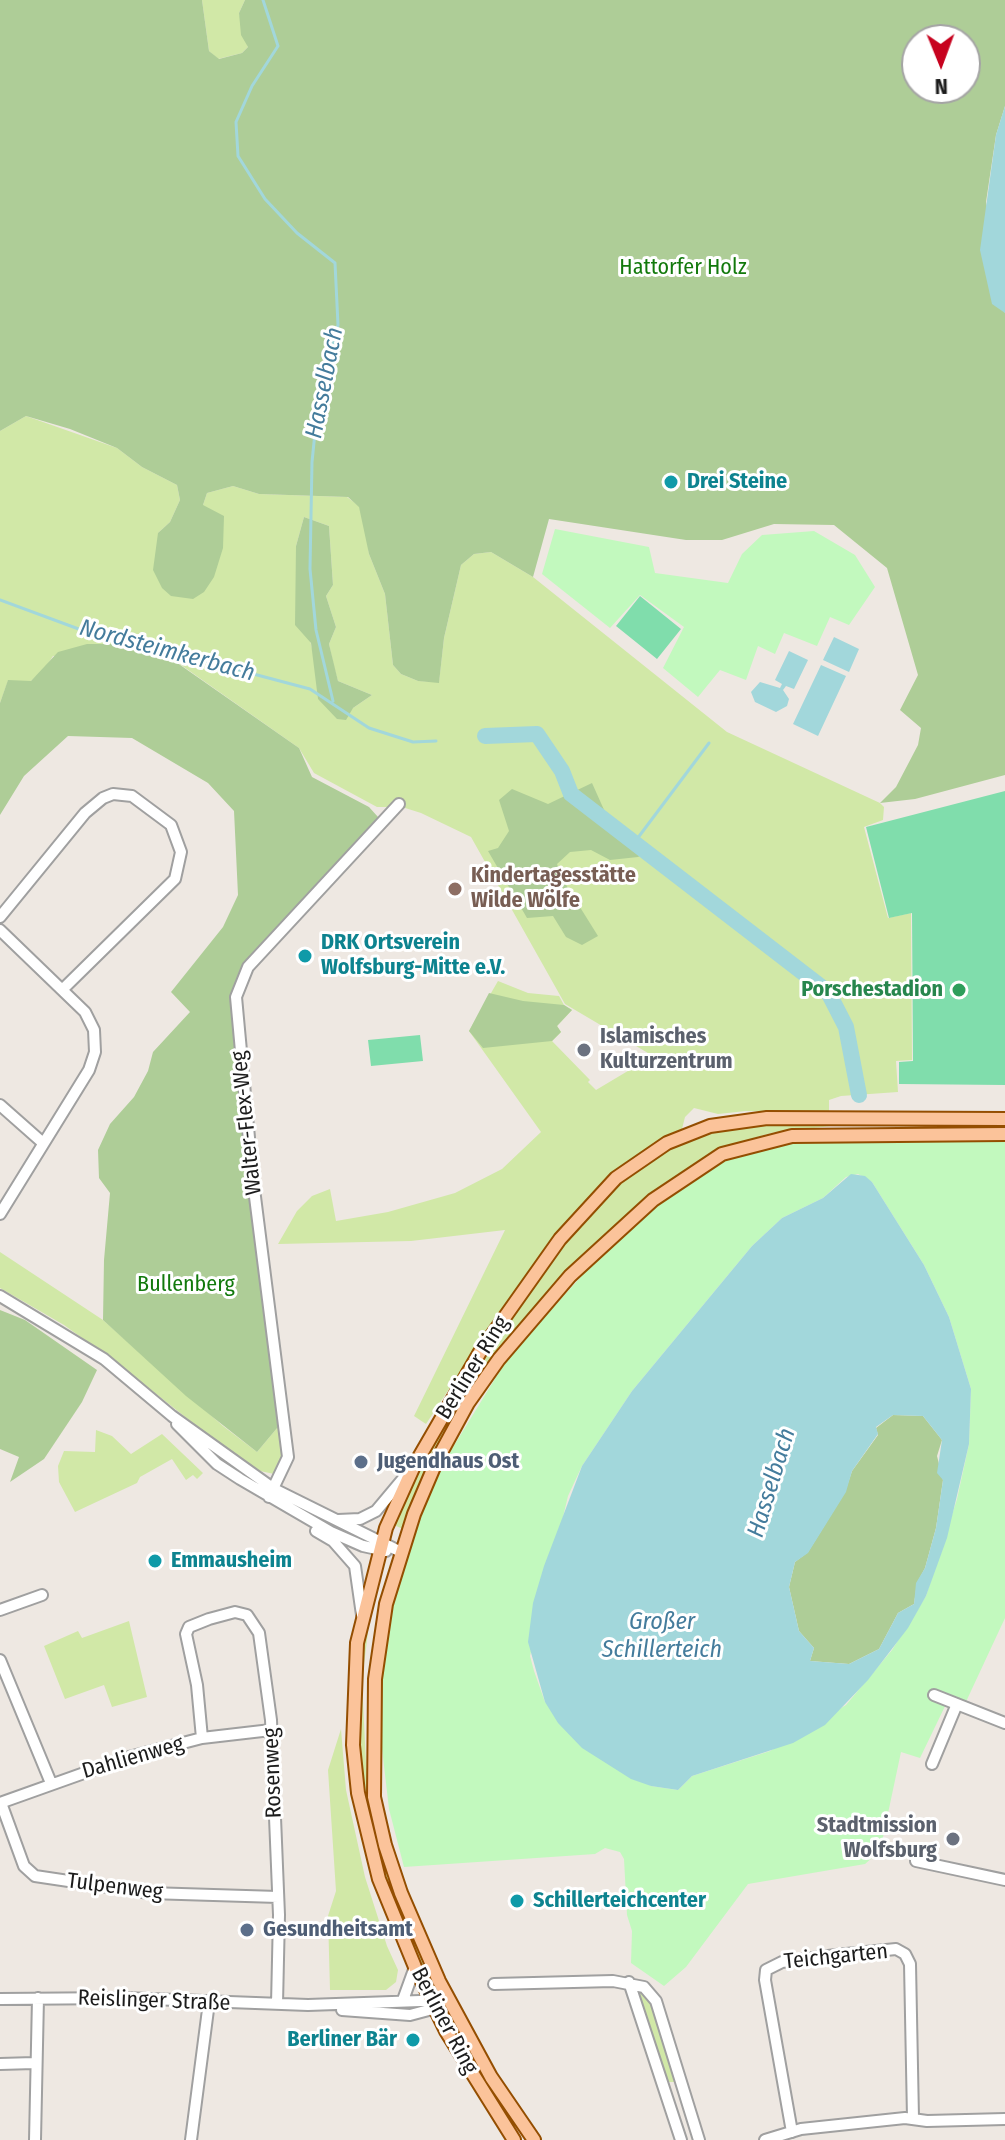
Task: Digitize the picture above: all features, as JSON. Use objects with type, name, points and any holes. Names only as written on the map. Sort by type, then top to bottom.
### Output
[{"type":"main road","name":"Berliner Ring","points":[[514,2140],[433,2005],[415,1967],[379,1879],[358,1793],[353,1745],[354,1694],[362,1615],[381,1546],[414,1466],[480,1352],[560,1239],[616,1178],[667,1143],[710,1126],[767,1118],[1005,1119]]},
{"type":"main road","name":"Berliner Ring","points":[[534,2140],[491,2077],[448,2000],[401,1893],[385,1845],[374,1797],[375,1679],[386,1604],[401,1552],[437,1460],[468,1403],[541,1307],[598,1247],[686,1175],[722,1154],[752,1143],[792,1136],[1005,1134]]},
{"type":"street","points":[[0,917],[85,813],[103,798],[113,794],[132,796],[171,825],[181,852],[175,879],[64,988]]},
{"type":"street","name":"Walter-Flex-Weg","points":[[272,1493],[288,1457],[253,1181],[236,997],[248,967],[399,804]]},
{"type":"street","points":[[0,930],[64,988],[85,1012],[94,1030],[95,1052],[89,1070],[4,1197],[0,1214]]},
{"type":"street","points":[[0,1105],[43,1143]]},
{"type":"street","points":[[0,1296],[104,1359],[172,1416],[184,1434],[217,1464],[381,1546],[401,1552]]},
{"type":"street","points":[[332,1520],[360,1519],[376,1511],[414,1466]]},
{"type":"street","points":[[272,1493],[333,1541],[355,1566],[362,1615]]},
{"type":"street","points":[[293,1512],[363,1546],[381,1546]]},
{"type":"street","points":[[0,1610],[42,1595]]},
{"type":"street","name":"Rosenweg","points":[[202,1738],[197,1685],[186,1634],[189,1627],[235,1612],[247,1615],[255,1622],[271,1730],[278,1897],[277,2004]]},
{"type":"street","points":[[0,1660],[51,1783]]},
{"type":"street","points":[[934,1695],[1005,1723]]},
{"type":"street","points":[[932,1764],[957,1704]]},
{"type":"street","name":"Dahlienweg","points":[[0,1803],[129,1757],[202,1738],[271,1730]]},
{"type":"street","name":"Tulpenweg","points":[[0,1803],[24,1866],[35,1876],[149,1893],[278,1897]]},
{"type":"street","points":[[916,1861],[1005,1880]]},
{"type":"street","name":"Teichgarten","points":[[792,2132],[765,1980],[766,1970],[782,1962],[836,1955],[896,1949],[905,1954],[910,1964],[913,2118]]},
{"type":"street","points":[[403,2000],[415,1967]]},
{"type":"street","points":[[494,1984],[633,1983],[650,1991],[656,2001],[699,2140]]},
{"type":"street","points":[[633,1983],[664,2093],[681,2140]]},
{"type":"street","points":[[35,2140],[34,2063],[38,1998]]},
{"type":"street","name":"Reislinger Straße","points":[[0,1999],[308,2005],[410,2015],[433,2005]]},
{"type":"street","name":"Reislinger Straße","points":[[308,2005],[403,2000],[433,2005]]},
{"type":"street","points":[[433,2005],[448,2000]]},
{"type":"street","points":[[191,2140],[209,2002]]},
{"type":"street","points":[[0,2064],[34,2063]]},
{"type":"street","points":[[664,2093],[682,2088]]},
{"type":"street","points":[[765,2140],[792,2132],[913,2118],[927,2121],[1005,2119]]},
{"type":"green space","name":"Hattorfer Holz","points":[[0,0],[202,0],[209,51],[219,59],[242,53],[248,47],[241,35],[239,13],[245,0],[1005,0],[1005,106],[996,135],[986,202],[1005,313],[1005,775],[915,799],[880,803],[896,787],[918,745],[921,728],[900,710],[918,675],[887,568],[834,525],[774,524],[722,540],[686,540],[549,519],[533,577],[491,552],[474,554],[461,565],[444,638],[439,683],[418,681],[401,674],[393,665],[385,594],[369,554],[359,507],[348,497],[259,494],[233,486],[207,493],[203,505],[224,516],[223,548],[214,577],[204,592],[193,599],[171,596],[162,588],[153,570],[158,533],[170,522],[180,500],[177,485],[142,467],[117,448],[26,416],[0,431]]},
{"type":"green space","points":[[202,0],[245,0],[239,13],[248,47],[242,53],[218,59],[209,51]]},
{"type":"green space","points":[[26,416],[117,448],[142,467],[177,485],[180,500],[170,522],[158,533],[203,505],[207,493],[233,486],[259,494],[347,497],[359,506],[365,522],[369,554],[385,594],[393,665],[401,674],[418,681],[439,682],[444,638],[461,565],[474,554],[491,552],[533,577],[727,732],[880,803],[884,807],[883,820],[864,827],[888,918],[911,913],[912,1060],[896,1061],[898,1092],[841,1096],[829,1100],[829,1113],[746,1111],[718,1114],[694,1108],[685,1117],[682,1129],[626,1165],[567,1224],[504,1305],[426,1424],[414,1416],[505,1230],[411,1241],[278,1244],[297,1211],[312,1196],[330,1189],[336,1221],[388,1212],[455,1193],[502,1169],[541,1132],[469,1031],[498,981],[528,993],[559,996],[564,1005],[572,1010],[557,1026],[561,1032],[552,1041],[596,1090],[653,1056],[565,1004],[471,837],[421,813],[402,807],[377,807],[314,773],[299,748],[164,653],[53,656],[44,670],[31,681],[8,681],[0,703],[0,431]],"holes":[[[304,517],[329,526],[333,585],[326,596],[336,627],[329,644],[334,667],[338,681],[372,695],[353,708],[318,699],[317,670],[296,580],[296,546]]]},
{"type":"green space","points":[[304,517],[329,526],[333,585],[326,596],[336,627],[329,644],[338,681],[372,695],[353,708],[346,720],[337,719],[318,699],[311,643],[295,625],[296,546]]},
{"type":"green space","points":[[555,529],[649,547],[655,573],[728,583],[742,554],[762,535],[814,531],[855,555],[875,587],[849,625],[830,617],[817,646],[784,633],[775,654],[758,646],[746,680],[720,670],[698,697],[663,668],[684,627],[640,595],[610,628],[542,574]]},
{"type":"green space","points":[[640,596],[681,629],[657,659],[616,626]]},
{"type":"green space","name":"Bullenberg","points":[[87,644],[120,644],[163,653],[299,748],[312,777],[369,807],[378,817],[377,825],[245,965],[231,996],[283,1421],[257,1452],[186,1396],[103,1320],[110,1193],[99,1178],[98,1150],[110,1124],[134,1097],[148,1071],[153,1052],[190,1012],[171,992],[223,927],[238,895],[234,811],[208,783],[132,738],[68,736],[24,776],[0,815],[0,703],[8,680],[31,681],[58,652]]},
{"type":"green space","points":[[592,783],[605,812],[650,849],[638,857],[610,860],[591,850],[570,852],[557,864],[563,880],[598,936],[582,945],[566,937],[553,916],[527,918],[488,851],[498,848],[509,831],[499,800],[512,789],[548,804]]},
{"type":"green space","name":"Porschestadion","points":[[1005,791],[1005,1085],[899,1084],[899,1062],[913,1061],[912,913],[889,918],[866,827]]},
{"type":"green space","points":[[489,993],[523,1001],[564,1005],[572,1010],[557,1026],[561,1032],[552,1041],[483,1048],[469,1031]]},
{"type":"green space","points":[[420,1035],[423,1061],[371,1066],[368,1040]]},
{"type":"green space","points":[[769,1123],[874,1123],[875,1126],[831,1126],[771,1133],[720,1148],[667,1183],[619,1222],[537,1304],[495,1357],[434,1457],[403,1529],[394,1525],[425,1457],[475,1367],[573,1230],[606,1194],[653,1156],[697,1136]]},
{"type":"green space","points":[[794,1142],[1005,1142],[1005,1618],[964,1706],[948,1700],[920,1758],[901,1752],[880,1851],[865,1864],[748,1884],[686,1967],[664,1986],[631,1963],[632,1931],[627,1915],[624,1859],[620,1852],[605,1848],[595,1854],[404,1867],[389,1809],[378,1714],[380,1659],[386,1623],[411,1536],[439,1470],[509,1356],[599,1257],[655,1207],[724,1160],[766,1146]],"holes":[[[858,1174],[872,1182],[924,1265],[949,1317],[971,1389],[969,1444],[957,1499],[926,1596],[892,1650],[846,1705],[770,1751],[692,1776],[678,1790],[651,1786],[545,1702],[534,1671],[530,1656],[568,1496],[582,1466],[632,1391],[752,1246],[782,1218],[823,1198],[846,1177]]]},
{"type":"green space","points":[[0,1252],[103,1320],[257,1452],[283,1421],[282,1457],[274,1474],[251,1469],[64,1325],[0,1288]]},
{"type":"green space","points":[[0,1310],[25,1320],[97,1370],[82,1402],[44,1459],[10,1482],[19,1457],[0,1449]]},
{"type":"green space","points":[[893,1415],[923,1416],[942,1440],[937,1456],[943,1480],[936,1528],[925,1568],[917,1583],[914,1604],[898,1613],[879,1649],[849,1664],[810,1661],[814,1648],[799,1631],[789,1587],[795,1562],[808,1552],[845,1492],[852,1471],[878,1435],[876,1428]]},
{"type":"green space","points":[[96,1430],[112,1436],[131,1454],[162,1434],[203,1473],[197,1479],[193,1475],[186,1480],[172,1459],[140,1477],[137,1483],[75,1512],[59,1482],[58,1466],[64,1451],[95,1452]]},
{"type":"green space","points":[[381,1573],[369,1624],[362,1681],[367,1784],[372,1812],[429,1972],[422,1972],[382,1871],[363,1792],[359,1746],[363,1643]]},
{"type":"green space","points":[[129,1621],[147,1697],[112,1707],[104,1685],[65,1699],[44,1646],[78,1631],[82,1638]]},
{"type":"green space","points":[[341,1729],[346,1790],[365,1877],[398,1970],[396,1982],[386,1990],[330,1990],[328,1916],[336,1891],[328,1770]]},
{"type":"green space","points":[[637,1986],[654,2003],[675,2082],[665,2082]]},
{"type":"water","points":[[1005,106],[1005,313],[992,304],[980,250],[996,135]]},
{"type":"water","points":[[834,637],[859,649],[849,672],[823,660]]},
{"type":"water","points":[[789,651],[808,660],[794,689],[786,686],[783,690],[789,699],[787,706],[776,712],[755,702],[751,692],[760,682],[780,688],[782,684],[775,680]]},
{"type":"water","points":[[821,665],[846,676],[818,736],[793,724]]},
{"type":"water","name":"Großer Schillerteich","points":[[851,1174],[865,1176],[872,1182],[924,1265],[949,1317],[971,1389],[969,1444],[947,1538],[926,1596],[908,1628],[868,1680],[825,1725],[793,1743],[692,1776],[678,1790],[651,1786],[631,1779],[582,1748],[558,1723],[545,1702],[528,1642],[533,1603],[582,1466],[632,1391],[752,1246],[782,1218],[823,1198]],"holes":[[[893,1415],[923,1416],[942,1440],[937,1473],[943,1480],[936,1528],[925,1568],[916,1583],[914,1604],[898,1613],[879,1649],[849,1664],[810,1661],[814,1648],[799,1631],[789,1587],[795,1562],[808,1553],[846,1492],[852,1471],[878,1434],[876,1427]]]},
{"type":"waterway","name":"Hasselbach","points":[[263,0],[278,46],[252,86],[236,122],[238,156],[265,199],[297,233],[335,263],[338,325],[319,393],[312,462],[310,569],[316,630],[333,701]]},
{"type":"waterway","name":"Nordsteimkerbach","points":[[0,600],[103,638],[144,645],[310,689],[369,728],[413,742],[436,741]]},
{"type":"waterway","name":"Hasselbach","points":[[485,736],[537,734],[562,771],[571,794],[828,992],[846,1027],[859,1095]]},
{"type":"waterway","points":[[634,843],[709,743]]},
{"type":"place","name":"Drei Steine","points":[[671,482]]},
{"type":"place","name":"Kindertagesstätte Wilde Wölfe","points":[[455,889]]},
{"type":"place","name":"DRK Ortsverein Wolfsburg-Mitte e.V.","points":[[305,956]]},
{"type":"place","name":"Porschestadion","points":[[959,990]]},
{"type":"place","name":"Islamisches Kulturzentrum","points":[[584,1050]]},
{"type":"place","name":"Jugendhaus Ost","points":[[361,1462]]},
{"type":"place","name":"Emmausheim","points":[[155,1561]]},
{"type":"place","name":"Stadtmission Wolfsburg","points":[[953,1839]]},
{"type":"place","name":"Schillerteichcenter","points":[[517,1901]]},
{"type":"place","name":"Gesundheitsamt","points":[[247,1930]]},
{"type":"place","name":"Berliner Bär","points":[[413,2040]]}]
